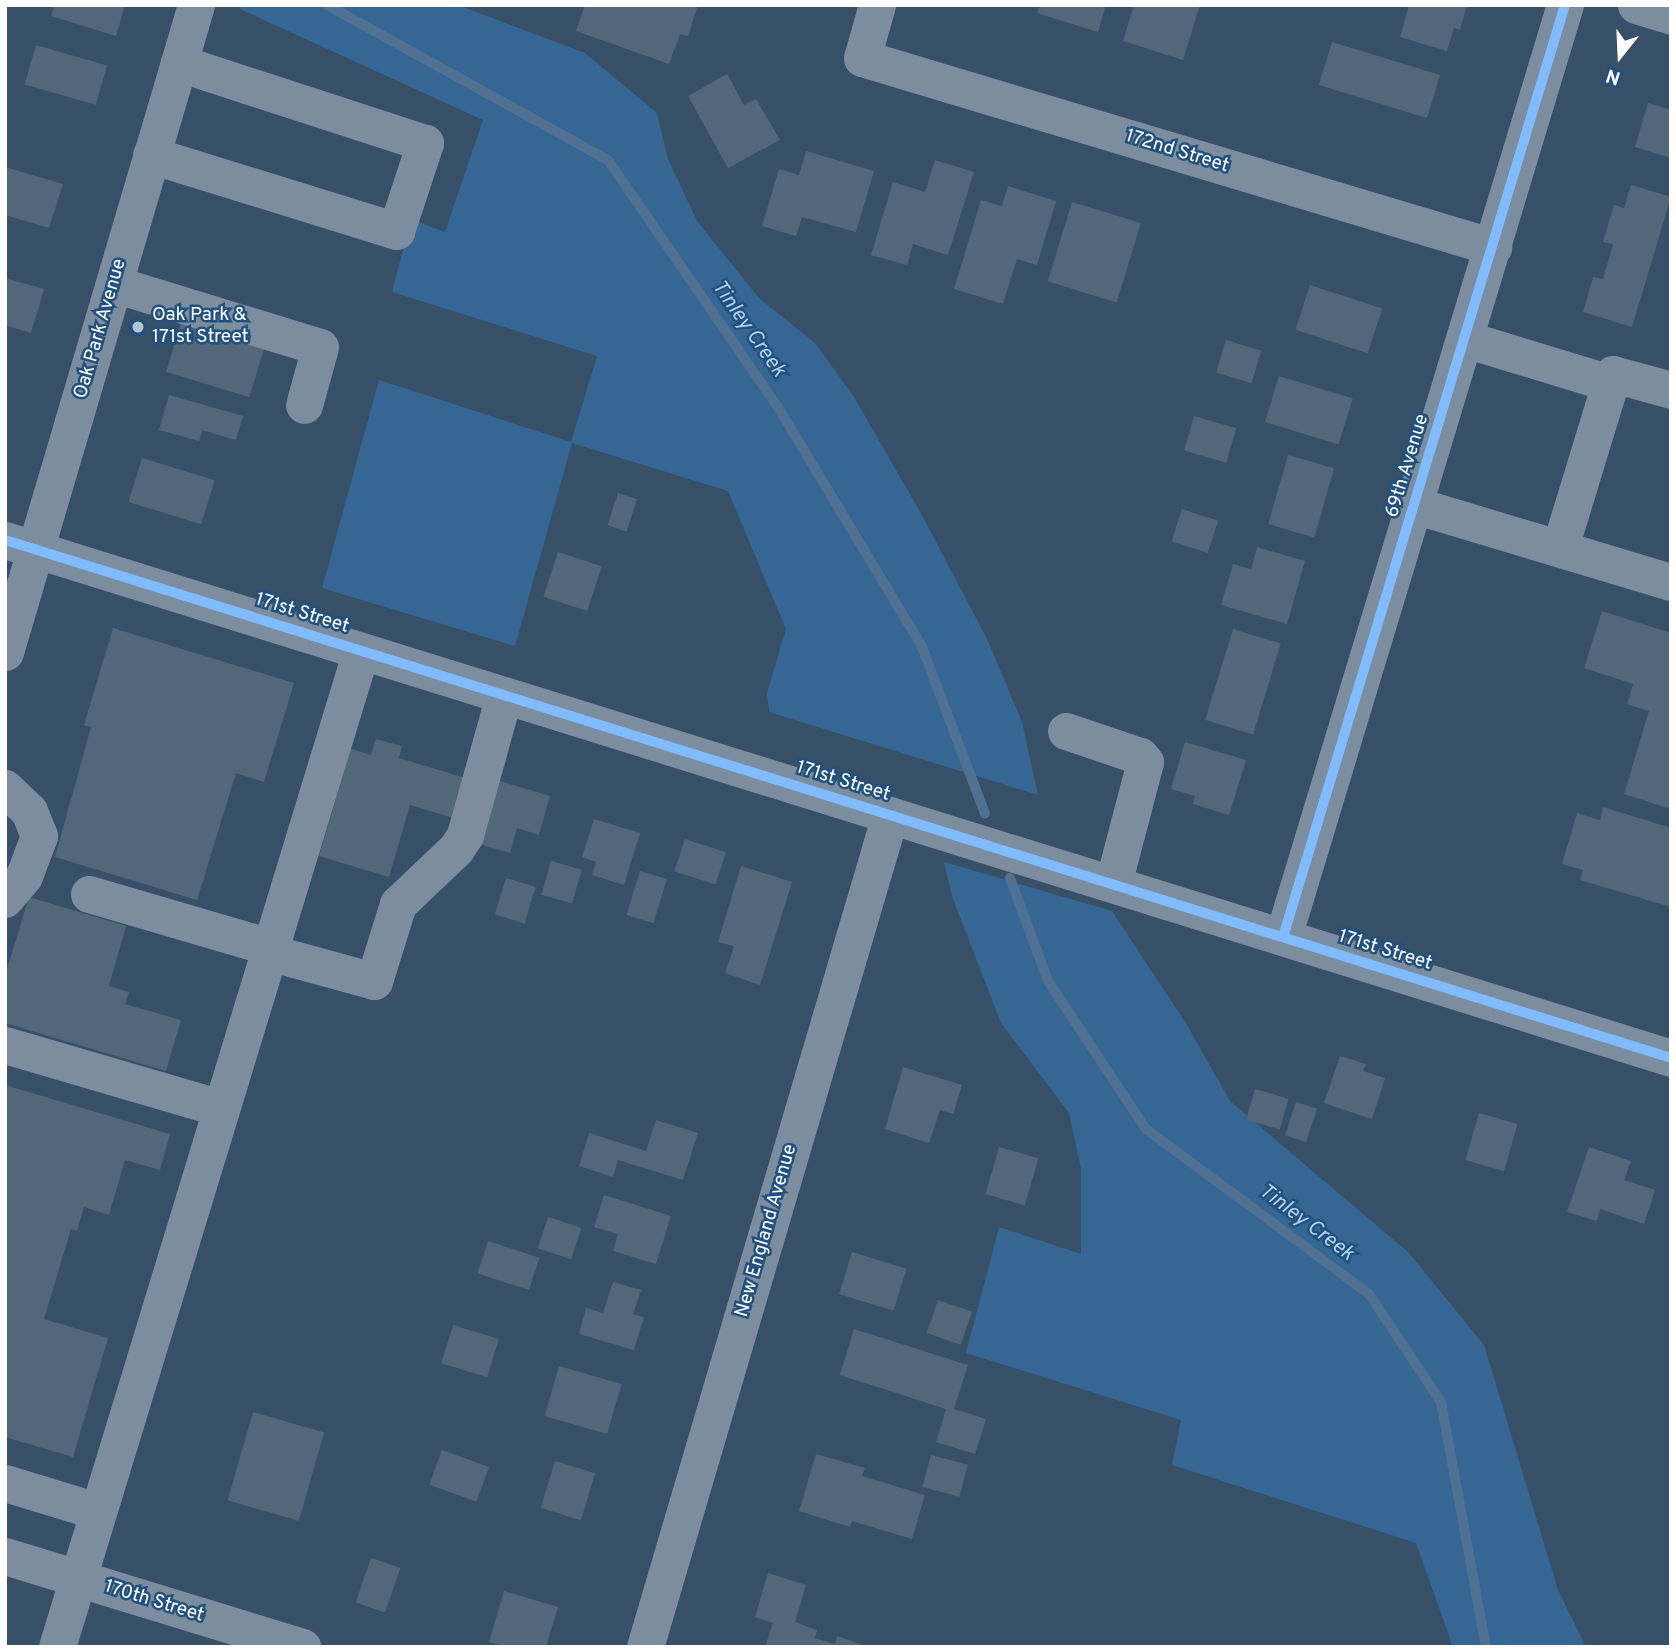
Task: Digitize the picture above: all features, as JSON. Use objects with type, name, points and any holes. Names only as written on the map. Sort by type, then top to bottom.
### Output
[{"type":"street","name":"Oak Park Avenue","points":[[5,652],[20,545],[114,284],[196,5]]},
{"type":"street","name":"172nd Street","points":[[877,5],[862,58],[1493,247]]},
{"type":"street","name":"69th Avenue","points":[[1283,937],[1565,5]]},
{"type":"street","points":[[1636,5],[1671,16]]},
{"type":"street","points":[[152,155],[396,231],[425,143],[179,63]]},
{"type":"street","points":[[114,284],[320,347],[304,405]]},
{"type":"street","points":[[1465,339],[1610,383]]},
{"type":"street","points":[[1560,547],[1613,374],[1671,390]]},
{"type":"street","points":[[1415,505],[1671,582]]},
{"type":"street","name":"171st Street","points":[[20,545],[1671,1058]]},
{"type":"street","points":[[57,1647],[361,651]]},
{"type":"street","points":[[89,894],[374,981],[398,904],[456,849],[465,835],[504,695]]},
{"type":"street","points":[[1066,731],[1140,756],[1145,762],[1113,884]]},
{"type":"street","points":[[5,788],[29,811],[39,836],[24,876],[5,899]]},
{"type":"street","name":"New England Avenue","points":[[645,1647],[890,815]]},
{"type":"street","points":[[5,1045],[220,1108]]},
{"type":"street","points":[[5,1483],[97,1511]]},
{"type":"street","name":"170th Street","points":[[5,1556],[302,1647]]},
{"type":"shaded area","points":[[241,5],[458,5],[585,53],[657,113],[668,159],[697,221],[759,298],[815,343],[854,397],[923,517],[987,639],[1022,722],[1038,795],[769,712],[767,693],[786,629],[728,491],[572,443],[515,646],[322,588],[379,380],[571,442],[597,356],[392,292],[411,219],[445,232],[483,120],[240,9]]},
{"type":"shaded area","points":[[944,862],[1112,911],[1187,1025],[1230,1101],[1409,1253],[1484,1345],[1558,1590],[1586,1647],[1453,1647],[1416,1543],[1172,1465],[1181,1420],[966,1353],[999,1227],[1081,1254],[1081,1169],[1069,1113],[1001,1023],[953,899]]},
{"type":"building","points":[[55,5],[125,5],[116,36],[51,16]]},
{"type":"building","points":[[585,5],[698,5],[688,36],[680,34],[669,64],[576,31]]},
{"type":"building","points":[[1040,5],[1106,5],[1098,32],[1037,13]]},
{"type":"building","points":[[1134,5],[1200,5],[1183,60],[1123,41]]},
{"type":"building","points":[[1409,5],[1467,5],[1460,30],[1454,28],[1447,51],[1400,37]]},
{"type":"building","points":[[1332,42],[1440,75],[1427,118],[1319,85]]},
{"type":"building","points":[[36,45],[107,65],[96,105],[25,84]]},
{"type":"building","points":[[727,74],[744,105],[756,99],[780,140],[728,168],[688,96]]},
{"type":"building","points":[[1648,103],[1671,110],[1671,158],[1635,147]]},
{"type":"building","points":[[806,151],[874,171],[856,232],[802,217],[796,236],[762,226],[779,169],[799,175]]},
{"type":"building","points":[[935,160],[974,172],[948,255],[913,244],[907,265],[871,255],[893,182],[925,192]]},
{"type":"building","points":[[5,167],[63,184],[49,228],[5,215]]},
{"type":"building","points":[[1631,185],[1671,197],[1632,327],[1583,312],[1593,277],[1603,279],[1613,244],[1603,242],[1614,205],[1624,208]]},
{"type":"building","points":[[1008,186],[1056,201],[1037,265],[1017,259],[1003,304],[954,289],[981,200],[1002,206]]},
{"type":"building","points":[[1072,202],[1141,223],[1117,302],[1048,281]]},
{"type":"building","points":[[5,278],[44,289],[31,333],[5,325]]},
{"type":"building","points":[[1310,285],[1382,308],[1368,353],[1295,330]]},
{"type":"building","points":[[181,323],[264,348],[249,397],[166,372]]},
{"type":"building","points":[[1226,340],[1261,351],[1251,383],[1216,373]]},
{"type":"building","points":[[1279,376],[1353,399],[1339,444],[1265,422]]},
{"type":"building","points":[[169,395],[243,416],[236,440],[202,430],[199,441],[159,430]]},
{"type":"building","points":[[1194,416],[1236,428],[1226,463],[1184,451]]},
{"type":"building","points":[[1288,455],[1334,468],[1314,537],[1268,524]]},
{"type":"building","points":[[142,458],[215,480],[201,524],[129,502]]},
{"type":"building","points":[[618,493],[637,499],[627,532],[607,525]]},
{"type":"building","points":[[1182,509],[1218,521],[1208,553],[1171,541]]},
{"type":"building","points":[[1257,547],[1305,561],[1287,624],[1221,605],[1233,564],[1251,569]]},
{"type":"building","points":[[558,552],[602,566],[587,611],[543,597]]},
{"type":"building","points":[[1602,611],[1671,633],[1671,809],[1624,794],[1649,711],[1627,704],[1633,684],[1584,668]]},
{"type":"building","points":[[113,628],[294,683],[264,782],[236,773],[197,900],[55,857],[91,727],[84,725]]},
{"type":"building","points":[[1233,629],[1281,644],[1253,734],[1205,720]]},
{"type":"building","points":[[376,739],[402,746],[399,758],[472,780],[460,820],[410,805],[389,877],[319,856],[351,749],[371,755]]},
{"type":"building","points":[[1185,742],[1246,760],[1229,815],[1193,804],[1195,796],[1171,789]]},
{"type":"building","points":[[493,779],[550,796],[539,835],[517,828],[510,853],[475,843]]},
{"type":"building","points":[[1603,807],[1671,828],[1671,907],[1580,880],[1583,870],[1562,864],[1577,813],[1600,820]]},
{"type":"building","points":[[594,819],[640,833],[624,885],[592,875],[596,862],[582,857]]},
{"type":"building","points":[[685,839],[726,852],[715,885],[674,871]]},
{"type":"building","points":[[551,861],[582,870],[572,903],[541,895]]},
{"type":"building","points":[[741,866],[792,882],[760,985],[725,973],[734,946],[718,942]]},
{"type":"building","points":[[640,871],[667,879],[653,923],[627,915]]},
{"type":"building","points":[[506,878],[536,887],[525,923],[495,914]]},
{"type":"building","points":[[29,897],[126,926],[109,986],[129,992],[125,1004],[181,1020],[166,1071],[5,1023],[5,975]]},
{"type":"building","points":[[1340,1056],[1366,1064],[1363,1071],[1385,1078],[1372,1119],[1324,1103]]},
{"type":"building","points":[[903,1067],[962,1085],[953,1114],[940,1110],[929,1143],[885,1129]]},
{"type":"building","points":[[5,1085],[170,1134],[160,1170],[125,1160],[109,1215],[84,1207],[77,1231],[71,1229],[44,1319],[108,1338],[73,1457],[5,1437]]},
{"type":"building","points":[[1255,1089],[1289,1099],[1280,1129],[1246,1120]]},
{"type":"building","points":[[1296,1102],[1317,1109],[1306,1142],[1285,1135]]},
{"type":"building","points":[[1479,1113],[1517,1124],[1504,1171],[1465,1160]]},
{"type":"building","points":[[656,1120],[698,1133],[683,1180],[618,1160],[613,1177],[579,1166],[589,1133],[646,1151]]},
{"type":"building","points":[[999,1147],[1038,1158],[1025,1205],[985,1194]]},
{"type":"building","points":[[1589,1147],[1631,1161],[1624,1180],[1655,1190],[1644,1224],[1600,1209],[1597,1221],[1567,1212]]},
{"type":"building","points":[[604,1195],[671,1216],[656,1264],[613,1251],[618,1234],[594,1227]]},
{"type":"building","points":[[548,1217],[581,1228],[571,1259],[538,1248]]},
{"type":"building","points":[[488,1241],[539,1258],[529,1290],[477,1273]]},
{"type":"building","points":[[852,1252],[907,1269],[894,1311],[839,1294]]},
{"type":"building","points":[[613,1282],[641,1290],[633,1314],[644,1317],[634,1350],[579,1334],[586,1308],[603,1313]]},
{"type":"building","points":[[938,1300],[972,1312],[961,1345],[927,1333]]},
{"type":"building","points":[[453,1325],[499,1339],[487,1377],[441,1363]]},
{"type":"building","points":[[854,1329],[968,1365],[954,1409],[986,1419],[975,1454],[936,1442],[946,1409],[840,1375]]},
{"type":"building","points":[[559,1366],[621,1384],[607,1434],[545,1416]]},
{"type":"building","points":[[253,1412],[324,1432],[299,1521],[228,1500]]},
{"type":"building","points":[[442,1450],[489,1467],[476,1502],[429,1485]]},
{"type":"building","points":[[816,1454],[865,1468],[862,1476],[925,1495],[912,1539],[852,1521],[850,1527],[799,1511]]},
{"type":"building","points":[[931,1455],[968,1465],[959,1497],[922,1487]]},
{"type":"building","points":[[555,1461],[595,1473],[581,1520],[541,1508]]},
{"type":"building","points":[[371,1558],[400,1568],[385,1613],[356,1602]]},
{"type":"building","points":[[768,1573],[806,1585],[795,1622],[817,1630],[815,1638],[835,1644],[837,1636],[868,1647],[765,1647],[773,1623],[755,1617]]},
{"type":"building","points":[[504,1591],[558,1607],[546,1647],[506,1647],[489,1642]]},
{"type":"waterway","name":"Tinley Creek","points":[[327,5],[608,160],[778,407],[922,647],[985,814]]},
{"type":"waterway","name":"Tinley Creek","points":[[1010,878],[1048,981],[1146,1129],[1369,1294],[1441,1402],[1486,1647]]},
{"type":"cycle path","points":[[1283,937],[1565,5]]},
{"type":"cycle path","points":[[5,540],[1671,1058]]},
{"type":"place","name":"Oak Park & 171st Street","points":[[138,327]]}]
